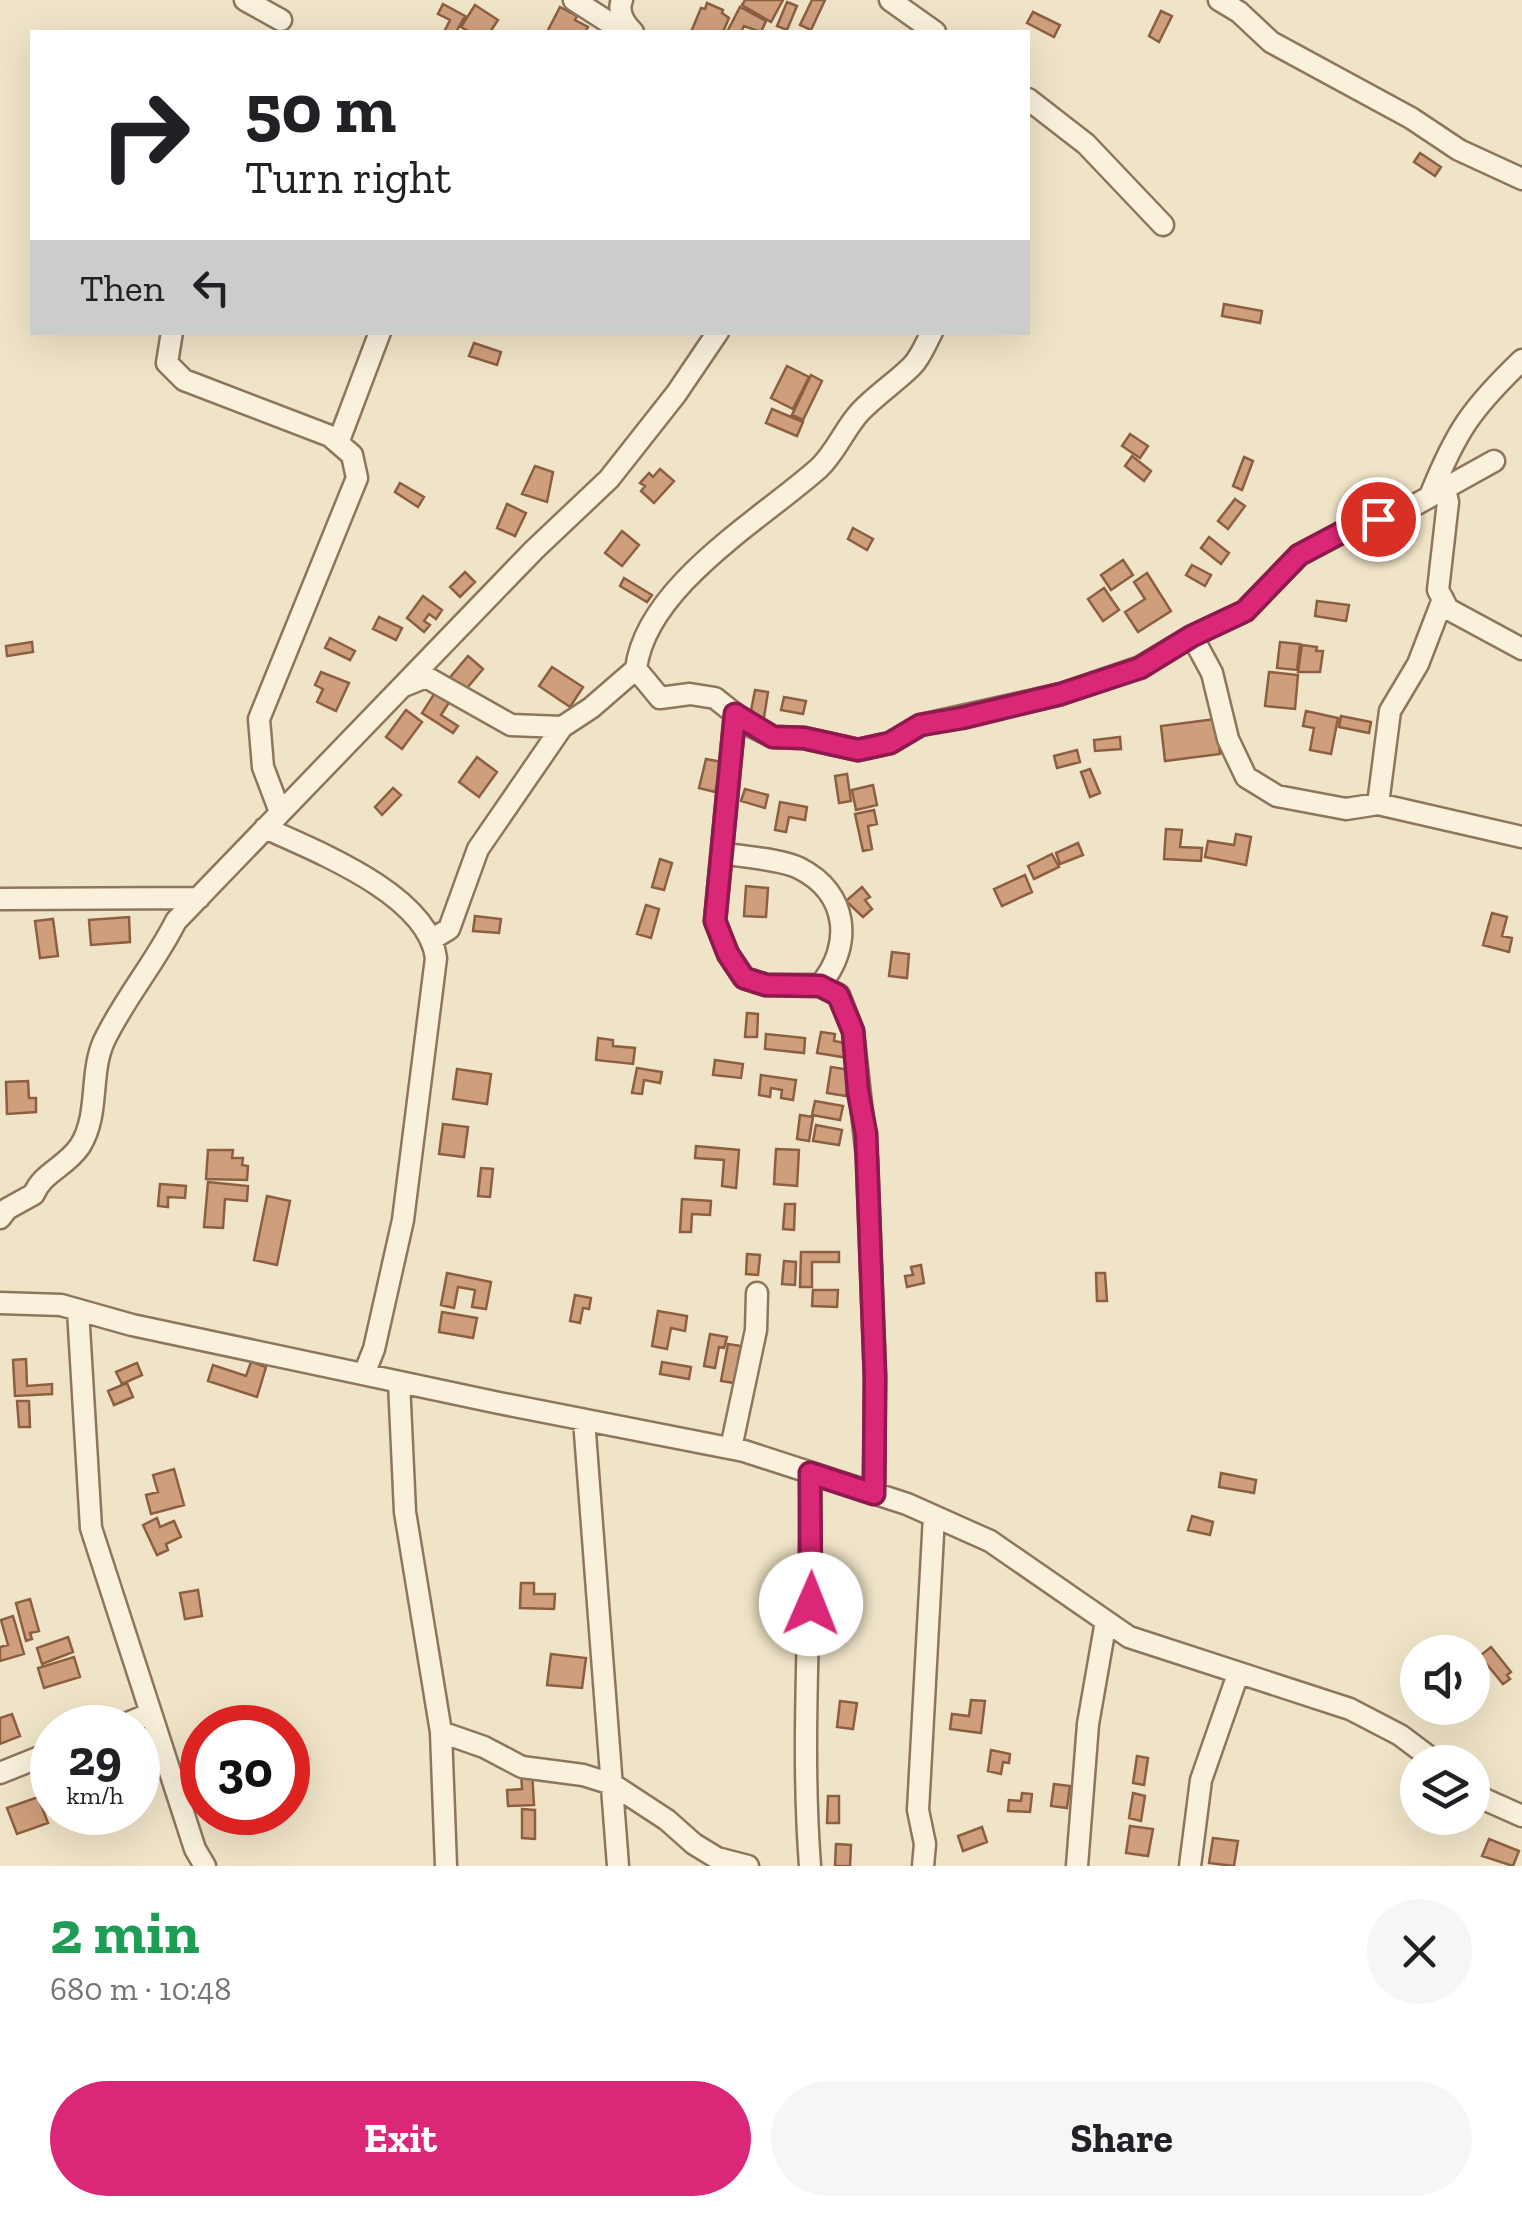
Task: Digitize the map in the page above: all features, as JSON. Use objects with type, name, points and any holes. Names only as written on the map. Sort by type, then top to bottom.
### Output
[{"type":"street","points":[[245,0],[280,20]]},
{"type":"street","points":[[574,0],[621,30]]},
{"type":"street","points":[[622,0],[625,23],[631,30]]},
{"type":"street","points":[[890,0],[932,30]]},
{"type":"street","points":[[1220,0],[1271,42],[1411,118],[1459,150],[1522,179]]},
{"type":"street","points":[[1030,101],[1086,144],[1164,225]]},
{"type":"street","points":[[172,335],[167,363],[184,380],[330,436],[352,455],[357,478],[259,719],[262,767],[272,820],[417,915],[434,938],[436,958],[403,1220],[374,1349],[364,1374]]},
{"type":"street","points":[[338,443],[379,335]]},
{"type":"street","points":[[0,1218],[34,1194],[39,1181],[64,1167],[81,1144],[90,1125],[104,1041],[160,954],[176,921],[558,526],[609,479],[676,394],[716,335]]},
{"type":"street","points":[[434,938],[448,929],[478,850],[562,727],[591,708],[636,668],[638,651],[648,630],[674,594],[713,556],[824,464],[859,412],[915,363],[930,335]]},
{"type":"street","points":[[1438,492],[1452,441],[1484,395],[1522,360]]},
{"type":"street","points":[[636,668],[660,698],[690,694],[715,698],[773,737],[804,738],[858,750],[890,743],[920,725],[1061,694],[1140,668],[1192,636],[1245,611],[1299,555],[1350,528],[1406,510],[1494,461]]},
{"type":"street","points":[[1438,492],[1448,502],[1438,590],[1448,609],[1522,649]]},
{"type":"street","points":[[1378,804],[1390,711],[1418,664],[1443,599]]},
{"type":"street","points":[[1192,636],[1212,674],[1228,740],[1246,777],[1277,796],[1346,809],[1378,804],[1522,837]]},
{"type":"street","points":[[404,686],[426,677],[511,725],[562,727]]},
{"type":"street","points":[[735,714],[715,921],[728,954],[744,978],[766,985],[820,986],[838,995],[848,1012],[866,1134],[875,1377],[874,1494]]},
{"type":"street","points":[[722,852],[798,867],[825,888],[840,914],[842,944],[834,968],[820,986]]},
{"type":"street","points":[[0,898],[199,898]]},
{"type":"street","points":[[731,1448],[756,1330],[757,1293]]},
{"type":"street","points":[[0,1303],[61,1306],[399,1382],[731,1448],[934,1516],[990,1541],[1129,1637],[1350,1709],[1413,1745]]},
{"type":"street","points":[[78,1310],[92,1528],[147,1705]]},
{"type":"street","points":[[399,1382],[404,1512],[441,1732],[446,1866]]},
{"type":"street","points":[[584,1420],[618,1866]]},
{"type":"street","points":[[810,1473],[812,1571],[806,1748],[810,1866]]},
{"type":"street","points":[[924,1866],[925,1844],[918,1810],[934,1516]]},
{"type":"street","points":[[1078,1866],[1088,1724],[1106,1622]]},
{"type":"street","points":[[1190,1866],[1201,1780],[1238,1674]]},
{"type":"street","points":[[441,1732],[522,1767],[583,1775],[612,1784],[667,1820],[694,1844],[718,1858],[748,1866]]},
{"type":"street","points":[[160,1744],[204,1866]]},
{"type":"street","points":[[0,1773],[30,1761]]},
{"type":"street","points":[[1490,1802],[1522,1816]]},
{"type":"building","points":[[745,0],[783,0],[771,22],[742,5]]},
{"type":"building","points":[[812,0],[825,0],[811,30],[800,25]]},
{"type":"building","points":[[787,2],[797,6],[787,30],[777,26]]},
{"type":"building","points":[[707,3],[723,10],[729,18],[724,30],[692,30],[701,8],[705,9]]},
{"type":"building","points":[[443,4],[465,16],[457,30],[445,30],[450,20],[438,14]]},
{"type":"building","points":[[475,5],[498,20],[491,30],[461,27]]},
{"type":"building","points":[[560,7],[588,27],[586,30],[548,30]]},
{"type":"building","points":[[740,7],[766,21],[762,30],[744,26],[742,30],[728,30]]},
{"type":"building","points":[[1161,11],[1172,16],[1159,42],[1149,36]]},
{"type":"building","points":[[1033,12],[1060,25],[1054,37],[1027,23]]},
{"type":"building","points":[[1420,153],[1441,167],[1435,176],[1414,162]]},
{"type":"building","points":[[1224,304],[1262,311],[1260,323],[1222,316]]},
{"type":"building","points":[[474,343],[501,352],[497,365],[469,356]]},
{"type":"building","points":[[787,366],[809,377],[793,409],[771,398]]},
{"type":"building","points":[[811,375],[822,381],[803,420],[792,415]]},
{"type":"building","points":[[772,409],[803,422],[797,436],[766,423]]},
{"type":"building","points":[[1130,434],[1148,446],[1140,458],[1122,446]]},
{"type":"building","points":[[1132,456],[1151,471],[1144,481],[1125,466]]},
{"type":"building","points":[[1244,457],[1253,461],[1242,490],[1233,486]]},
{"type":"building","points":[[535,466],[553,472],[547,502],[522,494]]},
{"type":"building","points":[[660,469],[674,481],[654,503],[641,491],[645,486],[640,483],[649,473],[653,477]]},
{"type":"building","points":[[400,483],[424,497],[418,507],[395,492]]},
{"type":"building","points":[[1235,499],[1245,506],[1228,529],[1218,521]]},
{"type":"building","points":[[507,504],[526,513],[515,536],[497,528]]},
{"type":"building","points":[[853,528],[873,539],[867,550],[848,539]]},
{"type":"building","points":[[622,531],[639,545],[622,566],[605,553]]},
{"type":"building","points":[[1209,537],[1229,553],[1221,564],[1201,548]]},
{"type":"building","points":[[1123,560],[1133,575],[1111,590],[1101,575]]},
{"type":"building","points":[[1192,565],[1211,575],[1205,586],[1186,575]]},
{"type":"building","points":[[465,572],[475,582],[460,597],[450,587]]},
{"type":"building","points":[[1147,573],[1171,611],[1138,632],[1125,612],[1145,599],[1134,582]]},
{"type":"building","points":[[624,578],[652,595],[647,602],[620,586]]},
{"type":"building","points":[[1104,588],[1119,610],[1103,621],[1088,599]]},
{"type":"building","points":[[423,596],[442,610],[436,619],[429,614],[424,621],[430,625],[424,632],[407,618]]},
{"type":"building","points":[[1317,601],[1349,605],[1346,621],[1315,616]]},
{"type":"building","points":[[379,617],[402,628],[396,640],[373,629]]},
{"type":"building","points":[[330,638],[355,651],[350,660],[325,648]]},
{"type":"building","points":[[32,642],[33,652],[7,656],[6,646]]},
{"type":"building","points":[[1280,642],[1300,644],[1297,670],[1277,668]]},
{"type":"building","points":[[1302,645],[1323,651],[1320,672],[1298,672]]},
{"type":"building","points":[[468,656],[483,669],[462,694],[446,682]]},
{"type":"building","points":[[552,667],[583,687],[570,707],[539,686]]},
{"type":"building","points":[[321,672],[349,683],[336,711],[317,702],[323,689],[315,685]]},
{"type":"building","points":[[1269,672],[1298,675],[1295,709],[1265,706]]},
{"type":"building","points":[[755,690],[768,692],[763,724],[749,721]]},
{"type":"building","points":[[436,691],[450,701],[441,715],[458,726],[453,733],[422,713]]},
{"type":"building","points":[[784,697],[806,701],[803,714],[781,710]]},
{"type":"building","points":[[406,710],[422,722],[402,749],[386,737]]},
{"type":"building","points":[[1306,711],[1338,718],[1331,754],[1310,750],[1314,728],[1303,726]]},
{"type":"building","points":[[1341,716],[1371,722],[1369,733],[1339,727]]},
{"type":"building","points":[[1216,719],[1220,754],[1165,761],[1161,726]]},
{"type":"building","points":[[1120,737],[1121,749],[1095,751],[1094,740]]},
{"type":"building","points":[[1077,750],[1080,762],[1057,768],[1054,756]]},
{"type":"building","points":[[477,757],[497,772],[479,797],[459,782]]},
{"type":"building","points":[[706,759],[722,762],[715,792],[699,788]]},
{"type":"building","points":[[1090,769],[1100,793],[1090,797],[1081,772]]},
{"type":"building","points":[[847,774],[851,801],[839,803],[835,776]]},
{"type":"building","points":[[873,785],[877,805],[856,810],[852,790]]},
{"type":"building","points":[[393,788],[401,795],[382,815],[375,807]]},
{"type":"building","points":[[745,789],[768,795],[765,808],[741,801]]},
{"type":"building","points":[[780,802],[807,807],[805,820],[789,817],[786,832],[775,830]]},
{"type":"building","points":[[874,810],[877,824],[868,826],[872,849],[863,851],[855,814]]},
{"type":"building","points":[[1166,829],[1182,830],[1180,847],[1202,848],[1201,861],[1164,859]]},
{"type":"building","points":[[1236,834],[1251,837],[1246,865],[1205,857],[1208,841],[1234,845]]},
{"type":"building","points":[[1078,843],[1083,855],[1060,864],[1056,853]]},
{"type":"building","points":[[1052,854],[1059,867],[1034,879],[1028,866]]},
{"type":"building","points":[[660,859],[672,863],[664,890],[652,887]]},
{"type":"building","points":[[1025,875],[1032,892],[1002,906],[994,889]]},
{"type":"building","points":[[746,886],[768,888],[766,917],[744,916]]},
{"type":"building","points":[[862,887],[870,897],[865,900],[872,909],[863,917],[846,901]]},
{"type":"building","points":[[646,905],[659,909],[651,938],[637,934]]},
{"type":"building","points":[[1492,913],[1507,917],[1502,936],[1512,938],[1509,952],[1483,945]]},
{"type":"building","points":[[475,916],[501,919],[499,933],[473,931]]},
{"type":"building","points":[[129,917],[130,942],[91,945],[89,920]]},
{"type":"building","points":[[53,919],[58,956],[40,958],[35,921]]},
{"type":"building","points":[[892,952],[909,954],[907,978],[889,976]]},
{"type":"building","points":[[747,1013],[758,1014],[757,1037],[745,1037]]},
{"type":"building","points":[[821,1032],[835,1034],[834,1041],[851,1044],[848,1058],[817,1053]]},
{"type":"building","points":[[766,1034],[805,1038],[804,1053],[765,1049]]},
{"type":"building","points":[[598,1038],[613,1040],[613,1046],[635,1048],[633,1064],[596,1060]]},
{"type":"building","points":[[715,1060],[743,1064],[741,1078],[713,1075]]},
{"type":"building","points":[[831,1067],[850,1070],[846,1096],[827,1093]]},
{"type":"building","points":[[637,1068],[662,1072],[660,1083],[644,1080],[642,1094],[632,1093]]},
{"type":"building","points":[[457,1069],[491,1074],[487,1104],[453,1099]]},
{"type":"building","points":[[761,1075],[796,1080],[793,1100],[781,1098],[782,1090],[771,1088],[770,1097],[759,1095]]},
{"type":"building","points":[[28,1081],[29,1098],[36,1098],[36,1112],[7,1114],[6,1082]]},
{"type":"building","points":[[815,1101],[843,1106],[840,1120],[812,1115]]},
{"type":"building","points":[[800,1115],[813,1117],[809,1141],[797,1139]]},
{"type":"building","points":[[443,1124],[468,1127],[464,1157],[439,1154]]},
{"type":"building","points":[[816,1125],[842,1130],[839,1145],[813,1141]]},
{"type":"building","points":[[696,1146],[739,1150],[736,1188],[722,1186],[724,1160],[695,1158]]},
{"type":"building","points":[[776,1149],[799,1150],[797,1186],[774,1184]]},
{"type":"building","points":[[208,1150],[233,1150],[232,1158],[243,1158],[242,1165],[248,1166],[247,1180],[206,1179]]},
{"type":"building","points":[[481,1168],[493,1169],[490,1197],[478,1196]]},
{"type":"building","points":[[208,1182],[248,1186],[247,1201],[225,1199],[223,1228],[204,1227]]},
{"type":"building","points":[[160,1184],[186,1186],[185,1198],[168,1197],[168,1207],[158,1206]]},
{"type":"building","points":[[267,1196],[290,1201],[277,1265],[254,1260]]},
{"type":"building","points":[[682,1199],[711,1201],[710,1215],[692,1214],[691,1232],[680,1232]]},
{"type":"building","points":[[785,1204],[795,1204],[794,1230],[783,1229]]},
{"type":"building","points":[[801,1252],[839,1252],[839,1262],[812,1262],[812,1287],[800,1287]]},
{"type":"building","points":[[747,1254],[760,1255],[758,1275],[746,1274]]},
{"type":"building","points":[[784,1261],[796,1262],[795,1285],[782,1284]]},
{"type":"building","points":[[921,1265],[924,1283],[907,1287],[905,1276],[913,1275],[911,1267]]},
{"type":"building","points":[[447,1273],[491,1282],[486,1309],[472,1307],[475,1290],[458,1287],[454,1308],[441,1305]]},
{"type":"building","points":[[1096,1273],[1105,1273],[1107,1301],[1097,1301]]},
{"type":"building","points":[[813,1290],[838,1290],[837,1307],[812,1306]]},
{"type":"building","points":[[575,1295],[591,1298],[589,1309],[583,1308],[580,1323],[570,1321]]},
{"type":"building","points":[[658,1311],[687,1316],[685,1331],[671,1328],[667,1349],[652,1346]]},
{"type":"building","points":[[442,1312],[477,1318],[473,1338],[439,1332]]},
{"type":"building","points":[[710,1334],[727,1337],[724,1348],[719,1347],[715,1368],[704,1366]]},
{"type":"building","points":[[728,1344],[741,1346],[734,1383],[721,1381]]},
{"type":"building","points":[[26,1359],[27,1386],[52,1384],[52,1394],[15,1396],[13,1360]]},
{"type":"building","points":[[251,1362],[266,1367],[257,1397],[208,1381],[213,1365],[246,1376]]},
{"type":"building","points":[[662,1362],[691,1367],[689,1379],[660,1374]]},
{"type":"building","points":[[137,1363],[142,1375],[122,1384],[116,1372]]},
{"type":"building","points":[[127,1383],[133,1397],[114,1405],[108,1391]]},
{"type":"building","points":[[17,1401],[29,1401],[30,1427],[19,1427]]},
{"type":"building","points":[[174,1469],[184,1505],[151,1514],[146,1495],[158,1492],[153,1475]]},
{"type":"building","points":[[1221,1473],[1256,1480],[1254,1493],[1219,1487]]},
{"type":"building","points":[[1192,1516],[1213,1522],[1210,1535],[1188,1530]]},
{"type":"building","points":[[157,1518],[160,1527],[174,1521],[181,1537],[166,1544],[168,1550],[157,1555],[143,1525]]},
{"type":"building","points":[[521,1583],[534,1583],[534,1594],[555,1594],[554,1609],[520,1608]]},
{"type":"building","points":[[198,1590],[202,1616],[185,1619],[180,1593]]},
{"type":"building","points":[[30,1599],[39,1631],[30,1633],[32,1639],[26,1641],[16,1603]]},
{"type":"building","points":[[13,1616],[24,1654],[0,1661],[0,1647],[8,1645],[1,1620]]},
{"type":"building","points":[[836,1618],[848,1620],[844,1643],[832,1641]]},
{"type":"building","points":[[68,1637],[73,1652],[42,1664],[37,1648]]},
{"type":"building","points":[[1490,1648],[1511,1672],[1507,1675],[1510,1679],[1503,1684],[1490,1668]]},
{"type":"building","points":[[551,1654],[586,1658],[582,1688],[547,1685]]},
{"type":"building","points":[[74,1657],[80,1677],[44,1688],[38,1668]]},
{"type":"building","points":[[971,1700],[985,1701],[981,1733],[950,1729],[952,1714],[969,1716]]},
{"type":"building","points":[[840,1701],[857,1703],[853,1729],[837,1727]]},
{"type":"building","points":[[12,1714],[20,1736],[0,1744],[0,1718]]},
{"type":"building","points":[[991,1750],[1010,1754],[1009,1763],[1003,1762],[1001,1774],[988,1771]]},
{"type":"building","points":[[1137,1756],[1148,1758],[1144,1785],[1133,1783]]},
{"type":"building","points":[[532,1771],[534,1805],[508,1806],[507,1790],[522,1789],[521,1772]]},
{"type":"building","points":[[1054,1784],[1070,1786],[1067,1808],[1051,1806]]},
{"type":"building","points":[[1022,1793],[1032,1794],[1030,1812],[1008,1811],[1009,1800],[1021,1801]]},
{"type":"building","points":[[1133,1793],[1145,1796],[1141,1821],[1129,1818]]},
{"type":"building","points":[[828,1796],[839,1796],[839,1823],[827,1823]]},
{"type":"building","points":[[30,1800],[30,1829],[17,1834],[7,1808]]},
{"type":"building","points":[[522,1809],[535,1810],[535,1839],[522,1838]]},
{"type":"building","points":[[1130,1826],[1153,1829],[1148,1856],[1126,1853]]},
{"type":"building","points":[[982,1827],[987,1842],[963,1851],[958,1836]]},
{"type":"building","points":[[1213,1838],[1238,1841],[1234,1866],[1209,1863]]},
{"type":"building","points":[[1489,1839],[1519,1851],[1513,1866],[1482,1856]]},
{"type":"building","points":[[836,1844],[851,1845],[850,1866],[835,1866]]},
{"type":"route","points":[[811,1604],[810,1473],[874,1494],[875,1377],[866,1134],[853,1031],[838,995],[820,986],[766,985],[744,978],[728,954],[715,921],[735,714],[773,737],[804,738],[858,750],[890,743],[920,725],[1061,694],[1140,668],[1192,636],[1245,611],[1299,555],[1350,528],[1378,519]]}]
